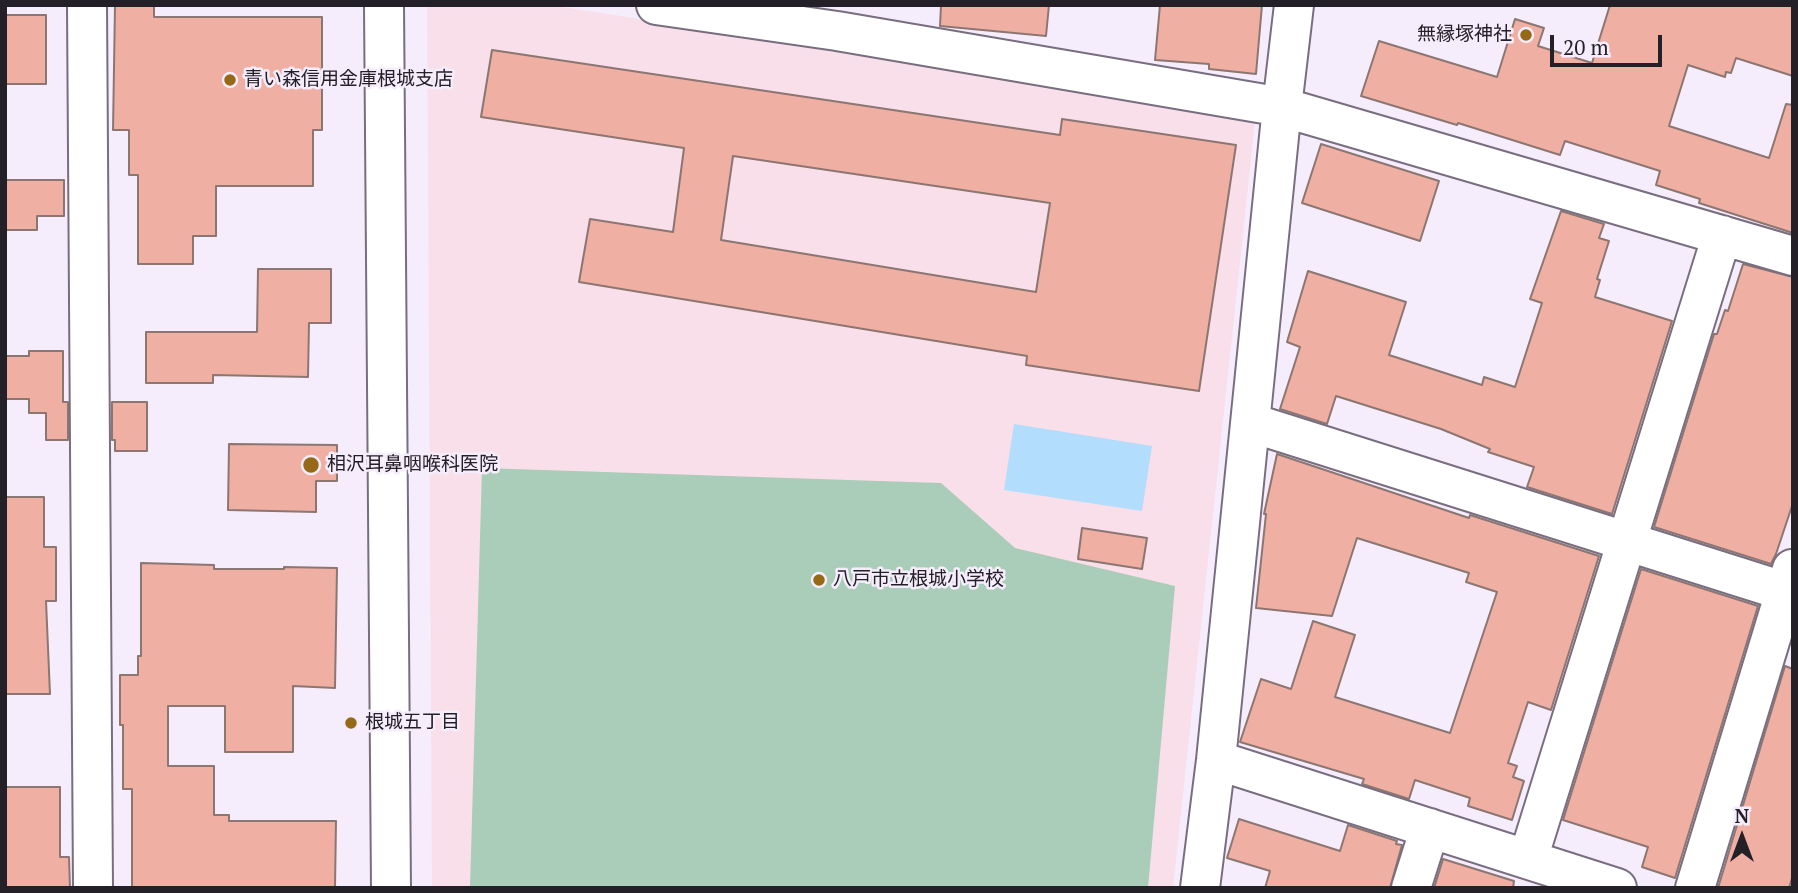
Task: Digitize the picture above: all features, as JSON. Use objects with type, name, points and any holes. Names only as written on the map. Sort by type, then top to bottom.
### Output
[{"type":"street","points":[[87,5],[93,888]]},
{"type":"street","points":[[384,5],[391,888]]},
{"type":"street","points":[[656,5],[837,31],[1282,107],[1793,256]]},
{"type":"street","points":[[1200,888],[1252,423],[1294,5]]},
{"type":"street","points":[[1528,859],[1721,235]]},
{"type":"street","points":[[1252,423],[1627,541],[1790,584],[1695,888]]},
{"type":"street","points":[[1216,760],[1617,888]]},
{"type":"street","points":[[1411,888],[1430,828]]},
{"type":"shaded area","name":"八戸市立根城小学校","points":[[427,5],[550,5],[1250,114],[1255,122],[1173,888],[432,888]]},
{"type":"green space","points":[[482,468],[941,483],[1015,548],[1175,586],[1148,888],[470,888]]},
{"type":"water","points":[[1014,424],[1152,446],[1142,511],[1004,490]]},
{"type":"building","points":[[115,5],[154,5],[154,17],[322,17],[322,130],[313,130],[313,186],[216,186],[216,236],[193,236],[193,264],[138,264],[138,175],[129,175],[129,130],[113,130]]},
{"type":"building","points":[[941,5],[1049,5],[1046,36],[940,26]]},
{"type":"building","points":[[1160,5],[1262,5],[1256,74],[1209,69],[1209,64],[1155,60]]},
{"type":"building","points":[[1610,5],[1793,5],[1793,76],[1736,58],[1731,73],[1726,72],[1725,77],[1688,65],[1669,126],[1769,158],[1786,104],[1793,105],[1793,233],[1699,203],[1700,199],[1656,185],[1660,171],[1565,141],[1560,155],[1361,96],[1379,41],[1497,77],[1515,19],[1544,28],[1538,46],[1592,63]]},
{"type":"building","points":[[5,15],[46,15],[46,84],[5,84]]},
{"type":"building","points":[[492,50],[1060,135],[1062,119],[1236,145],[1199,391],[1026,365],[1027,356],[579,282],[590,219],[673,232],[684,148],[481,117]],"holes":[[[733,156],[1050,203],[1036,292],[721,240]]]},
{"type":"building","points":[[1321,144],[1439,181],[1420,241],[1302,203]]},
{"type":"building","points":[[5,180],[64,180],[64,216],[37,216],[37,230],[5,230]]},
{"type":"building","points":[[1561,211],[1604,224],[1599,238],[1609,241],[1597,279],[1600,280],[1595,297],[1672,321],[1612,514],[1527,487],[1534,467],[1488,452],[1490,449],[1441,429],[1336,396],[1327,424],[1280,409],[1300,347],[1287,342],[1308,271],[1406,302],[1389,355],[1482,385],[1484,377],[1515,387],[1542,303],[1530,299]]},
{"type":"building","points":[[1743,264],[1793,277],[1793,503],[1771,564],[1654,527],[1714,334],[1717,334],[1725,310],[1728,311]]},
{"type":"building","points":[[258,269],[331,269],[331,323],[309,323],[308,377],[213,375],[213,383],[146,383],[146,332],[257,332]]},
{"type":"building","points":[[29,351],[63,351],[63,402],[68,402],[68,440],[46,440],[46,413],[29,413],[29,399],[5,399],[5,356],[29,356]]},
{"type":"building","points":[[112,402],[147,402],[147,451],[115,451],[115,440],[112,440]]},
{"type":"building","points":[[229,444],[337,445],[337,481],[316,481],[316,512],[228,510]]},
{"type":"building","points":[[1277,454],[1469,518],[1470,515],[1599,556],[1551,710],[1528,702],[1508,763],[1517,766],[1513,777],[1524,781],[1512,820],[1468,806],[1470,798],[1415,780],[1409,799],[1362,784],[1364,779],[1240,742],[1261,679],[1291,689],[1313,621],[1355,635],[1335,697],[1450,733],[1497,592],[1466,582],[1469,573],[1357,538],[1332,616],[1256,608],[1264,514]]},
{"type":"building","points":[[5,497],[44,497],[44,547],[56,547],[56,601],[46,601],[50,694],[5,694]]},
{"type":"building","points":[[1082,528],[1147,538],[1142,569],[1078,559]]},
{"type":"building","points":[[141,563],[214,565],[214,569],[337,568],[335,688],[293,686],[293,752],[225,752],[225,706],[168,706],[168,766],[214,766],[214,815],[229,815],[229,821],[336,821],[335,888],[132,888],[132,789],[123,789],[120,675],[138,675],[138,656],[141,656]]},
{"type":"building","points":[[1641,569],[1758,606],[1675,878],[1642,867],[1648,847],[1563,820]]},
{"type":"building","points":[[1785,666],[1793,669],[1793,875],[1789,888],[1718,888]]},
{"type":"building","points":[[5,787],[60,787],[60,857],[69,857],[70,888],[5,888]]},
{"type":"building","points":[[1239,819],[1340,851],[1348,825],[1397,841],[1396,844],[1402,845],[1390,888],[1265,888],[1270,871],[1227,858]]},
{"type":"building","points":[[1443,859],[1514,881],[1513,888],[1434,888]]},
{"type":"place","name":"無縁塚神社","points":[[1526,35]]},
{"type":"place","name":"青い森信用金庫根城支店","points":[[230,80]]},
{"type":"place","name":"相沢耳鼻咽喉科医院","points":[[311,465]]},
{"type":"place","name":"八戸市立根城小学校","points":[[819,580]]},
{"type":"place","name":"根城五丁目","points":[[351,723]]}]
